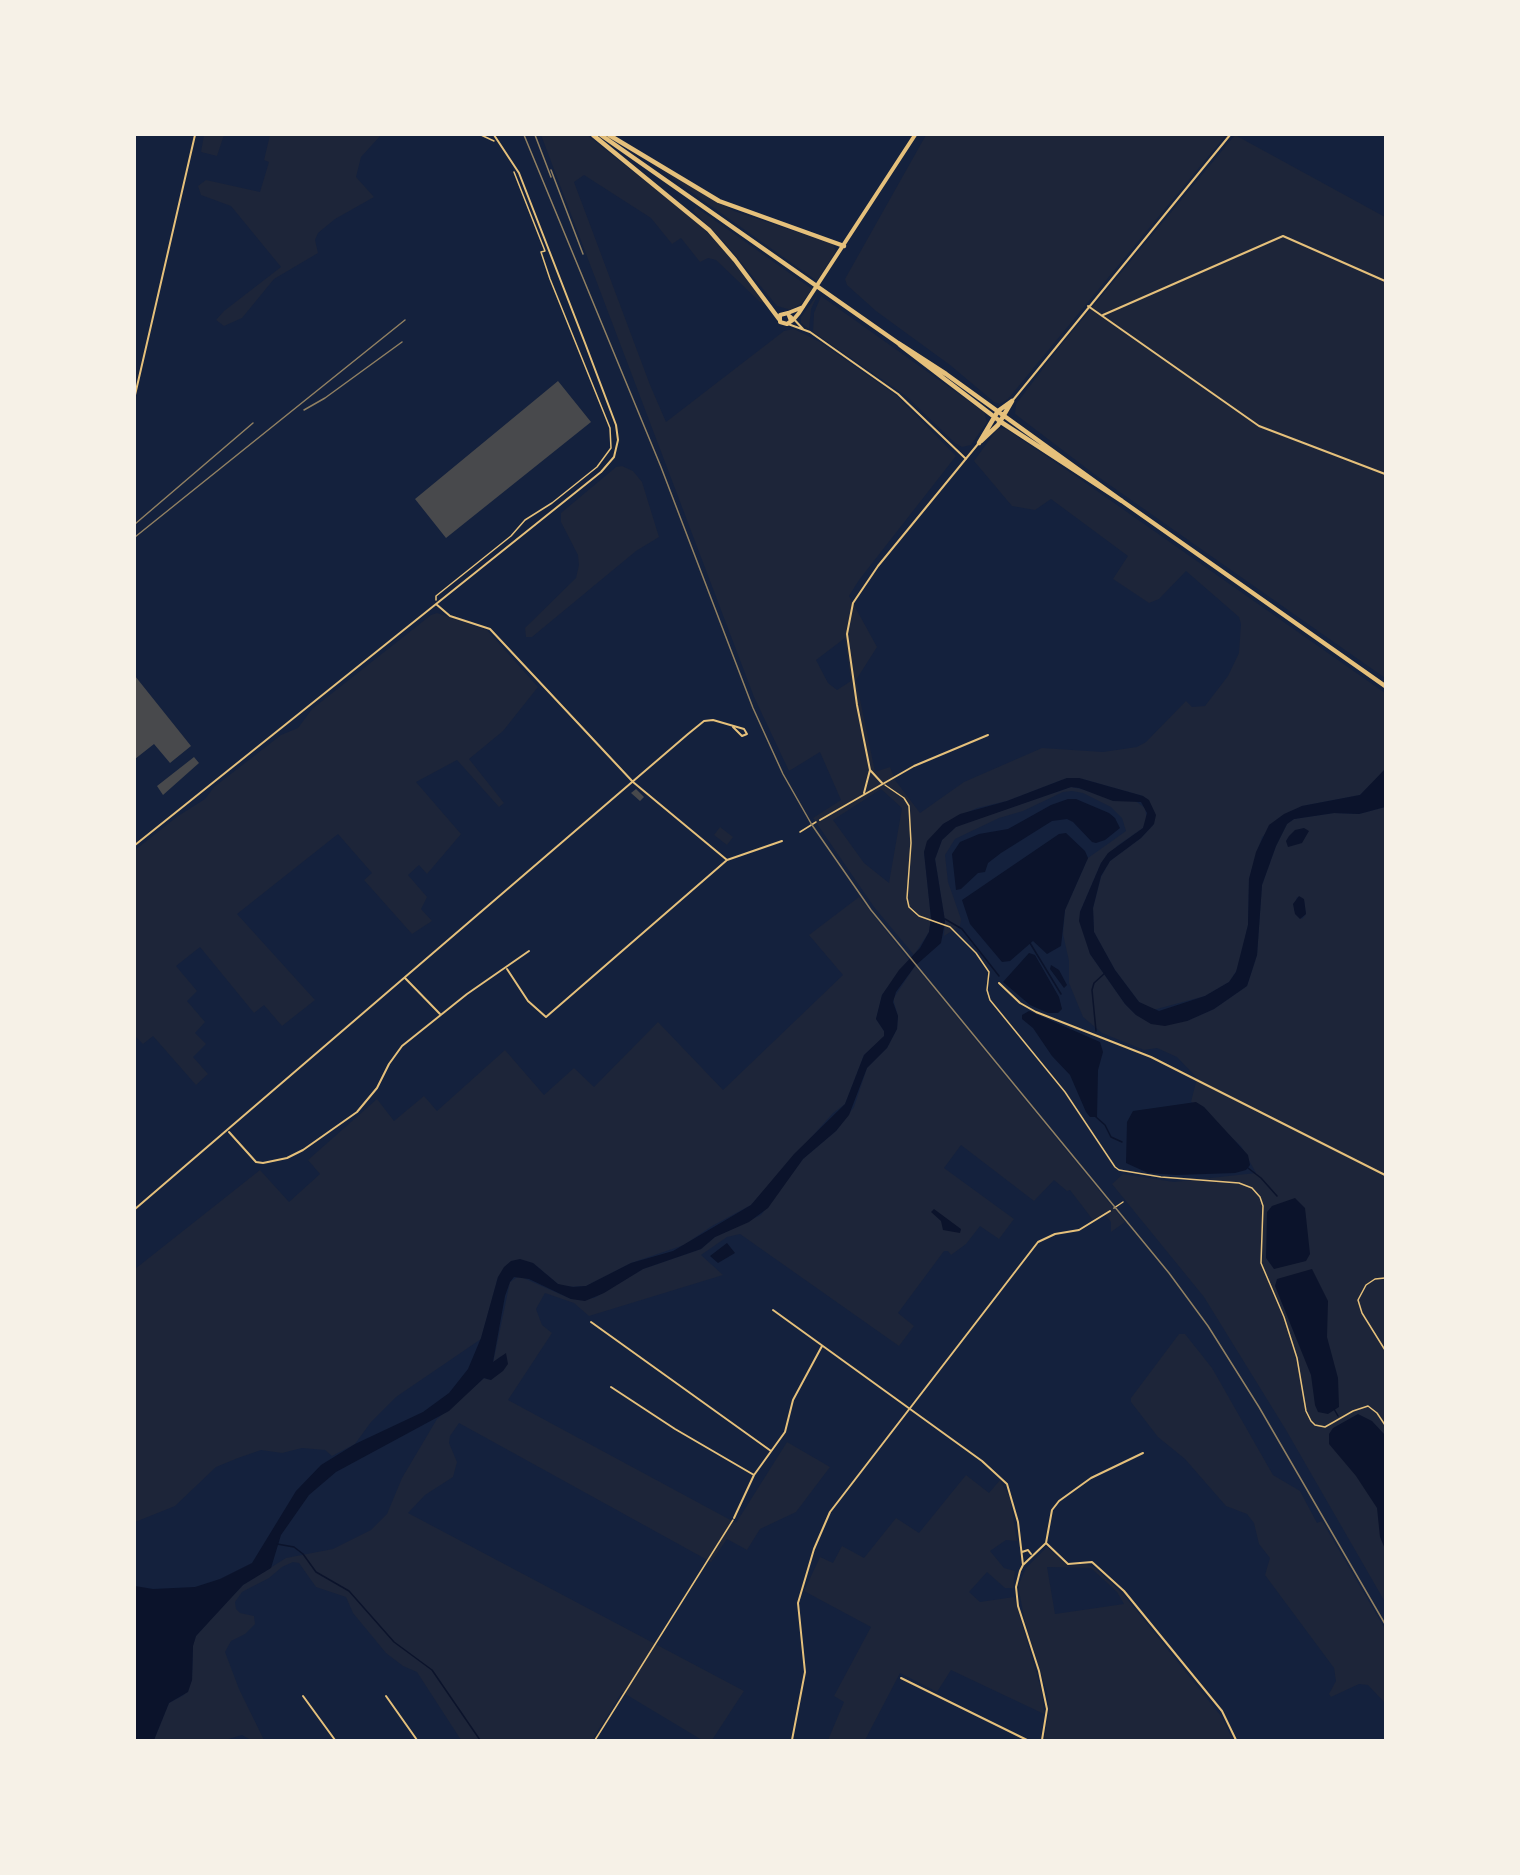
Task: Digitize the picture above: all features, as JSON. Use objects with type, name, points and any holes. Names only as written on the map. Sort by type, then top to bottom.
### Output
[{"type":"highway","points":[[593,135],[709,230],[735,260],[779,319]]},
{"type":"highway","points":[[601,135],[898,344],[998,411],[1385,686]]},
{"type":"highway","points":[[609,135],[727,204],[843,246]]},
{"type":"highway","points":[[898,344],[1000,422],[1122,501]]},
{"type":"highway","points":[[979,443],[998,411],[1012,401]]},
{"type":"highway","points":[[979,443],[1005,416],[1012,401]]},
{"type":"main road","points":[[790,319],[782,314],[779,319],[782,323],[790,319],[804,306],[915,135]]},
{"type":"main road","points":[[790,319],[804,306]]},
{"type":"street","points":[[135,396],[195,135]]},
{"type":"street","points":[[135,845],[601,472],[614,457],[618,440],[608,404],[519,173],[494,135]]},
{"type":"street","points":[[1012,401],[1230,135]]},
{"type":"street","points":[[1102,315],[1282,236],[1385,280]]},
{"type":"street","points":[[1088,306],[1259,426],[1385,474]]},
{"type":"street","points":[[790,319],[905,399],[966,459]]},
{"type":"street","points":[[790,319],[803,329]]},
{"type":"street","points":[[864,793],[870,770],[848,648],[848,621],[853,603],[872,574],[979,443]]},
{"type":"street","points":[[436,604],[445,614],[490,629],[633,782],[727,860]]},
{"type":"street","points":[[135,1209],[704,722],[719,721],[734,727]]},
{"type":"street","points":[[820,820],[864,793],[934,756],[988,735]]},
{"type":"street","points":[[870,770],[882,783]]},
{"type":"street","points":[[506,968],[528,1001],[546,1017],[727,860],[782,841]]},
{"type":"street","points":[[228,1131],[256,1162],[263,1163],[287,1158],[303,1150],[357,1112],[377,1088],[396,1054],[440,1014],[529,951]]},
{"type":"street","points":[[405,978],[440,1014]]},
{"type":"street","points":[[999,983],[1026,1007],[1158,1060],[1385,1175]]},
{"type":"street","points":[[792,1740],[805,1672],[798,1603],[814,1549],[830,1512],[1038,1242],[1055,1234],[1079,1230],[1110,1211]]},
{"type":"street","points":[[773,1310],[982,1461],[1007,1484],[1018,1522],[1023,1565]]},
{"type":"street","points":[[591,1322],[771,1451]]},
{"type":"street","points":[[734,1518],[754,1474],[785,1432],[793,1400],[822,1346]]},
{"type":"street","points":[[611,1387],[691,1439],[754,1474]]},
{"type":"street","points":[[1042,1740],[1047,1709],[1045,1692],[1016,1595],[1016,1583],[1023,1565],[1046,1542],[1052,1510],[1059,1502],[1091,1478],[1143,1452]]},
{"type":"street","points":[[1046,1542],[1068,1564],[1092,1562],[1124,1592],[1222,1711],[1236,1740]]},
{"type":"street","points":[[1022,1552],[1028,1550],[1031,1556]]},
{"type":"street","points":[[901,1678],[1027,1740]]},
{"type":"street","points":[[303,1696],[335,1740]]},
{"type":"street","points":[[386,1696],[417,1740]]},
{"type":"path","points":[[481,135],[498,143]]},
{"type":"path","points":[[436,604],[436,596],[511,536],[525,520],[552,503],[597,466],[610,448],[610,428],[550,279],[542,252],[545,251],[513,170]]},
{"type":"path","points":[[882,783],[904,798],[909,806],[911,843],[907,898],[909,907],[919,916],[950,927],[976,953],[988,972],[987,990],[990,1000],[1065,1092],[1119,1170],[1170,1178],[1227,1181],[1257,1192],[1263,1206],[1261,1263],[1284,1317],[1297,1358],[1306,1411],[1311,1421],[1315,1425],[1325,1427],[1353,1411],[1368,1407],[1385,1425]]},
{"type":"path","points":[[800,832],[820,820]]},
{"type":"path","points":[[1110,1211],[1123,1202]]},
{"type":"path","points":[[1385,1278],[1366,1285],[1358,1300],[1362,1313],[1385,1350]]},
{"type":"path","points":[[595,1740],[690,1585],[728,1533],[734,1518]]},
{"type":"shaded area","points":[[204,135],[224,135],[217,156],[201,152]]},
{"type":"shaded area","points":[[270,135],[381,135],[361,157],[356,177],[374,197],[335,219],[318,233],[315,240],[318,253],[274,279],[242,318],[224,326],[216,320],[224,311],[281,267],[231,206],[201,195],[198,186],[206,180],[260,192],[269,162],[264,160]]},
{"type":"shaded area","points":[[541,135],[587,135],[698,223],[734,261],[765,303],[760,302],[716,260],[708,258],[700,262],[681,238],[672,244],[651,218],[584,175],[574,182],[666,422],[784,331],[794,329],[820,342],[896,395],[956,456],[849,596],[877,647],[856,680],[875,772],[890,767],[895,780],[920,813],[964,782],[1042,748],[1103,752],[1137,747],[1146,742],[1186,701],[1192,707],[1205,706],[1228,676],[1239,653],[1241,624],[1239,617],[1186,571],[1159,599],[1149,603],[1113,579],[1128,556],[1051,499],[1035,510],[1012,506],[974,461],[998,428],[1006,429],[1080,479],[1385,693],[1385,769],[1360,795],[1302,806],[1262,837],[1249,879],[1248,925],[1239,967],[1229,982],[1205,996],[1153,1010],[1139,1002],[1115,970],[1094,932],[1093,908],[1101,877],[1110,861],[1141,838],[1154,824],[1143,796],[1079,778],[1067,778],[1007,801],[977,808],[943,824],[924,852],[931,918],[929,932],[914,955],[874,907],[813,818],[841,800],[820,752],[789,771],[754,697]],"holes":[[[845,638],[851,681],[837,690],[828,683],[816,660]],[[881,789],[902,808],[889,883],[864,863],[833,820]]]},
{"type":"shaded area","points":[[926,135],[1226,135],[1008,399],[1000,404],[994,402],[950,365],[876,311],[847,285],[845,279]]},
{"type":"shaded area","points":[[1235,135],[1385,217],[1385,678],[1094,474],[1015,414],[1016,404],[1061,345]]},
{"type":"shaded area","points":[[656,167],[734,211],[833,244],[836,251],[817,281]]},
{"type":"shaded area","points":[[696,207],[812,289],[802,303],[791,310],[777,306],[725,243],[693,211]]},
{"type":"shaded area","points":[[818,294],[811,309],[809,329],[801,323],[801,317]]},
{"type":"shaded area","points":[[821,296],[984,412],[987,422],[971,445],[962,447],[955,443],[906,396],[813,332],[814,313]]},
{"type":"shaded area","points":[[622,466],[633,471],[642,482],[659,537],[636,551],[532,637],[526,637],[525,628],[576,578],[579,565],[578,555],[561,522],[561,513],[616,467]]},
{"type":"shaded area","points":[[437,613],[487,630],[538,687],[503,731],[469,759],[504,803],[499,807],[457,760],[416,782],[461,834],[427,874],[419,865],[408,875],[427,897],[421,909],[432,921],[412,934],[364,880],[372,873],[338,834],[237,914],[315,1000],[282,1026],[264,1005],[254,1013],[200,947],[176,966],[197,991],[187,1001],[205,1022],[195,1033],[206,1044],[193,1057],[208,1074],[196,1085],[153,1036],[143,1044],[135,1036],[135,850],[178,816],[205,799],[214,787],[281,735],[298,728],[312,709],[431,615]]},
{"type":"shaded area","points":[[1385,769],[1385,807],[1359,814],[1334,813],[1294,819],[1287,824],[1276,846],[1262,885],[1257,955],[1247,986],[1214,1009],[1187,1021],[1165,1026],[1151,1024],[1136,1015],[1125,1004],[1090,954],[1079,921],[1080,912],[1101,863],[1108,853],[1143,828],[1147,813],[1141,802],[1113,801],[1071,787],[956,827],[942,840],[935,859],[945,921],[941,943],[915,966],[896,992],[893,1002],[898,1016],[897,1029],[887,1048],[867,1068],[849,1115],[836,1131],[803,1159],[768,1208],[749,1222],[715,1237],[701,1249],[643,1269],[604,1293],[585,1301],[571,1299],[529,1279],[514,1277],[505,1296],[493,1362],[506,1353],[508,1364],[503,1371],[491,1380],[484,1378],[449,1411],[336,1472],[309,1495],[281,1535],[271,1568],[243,1585],[196,1636],[193,1646],[192,1680],[188,1692],[169,1703],[154,1740],[135,1740],[135,1586],[153,1589],[195,1587],[220,1579],[252,1563],[296,1491],[321,1465],[355,1444],[423,1412],[449,1393],[468,1369],[481,1338],[498,1277],[511,1261],[520,1259],[533,1263],[558,1284],[573,1287],[586,1286],[631,1263],[673,1251],[751,1205],[794,1154],[845,1104],[864,1055],[884,1036],[884,1031],[876,1019],[882,995],[899,970],[920,948],[929,932],[931,918],[924,852],[927,841],[943,824],[960,814],[1007,801],[1067,778],[1079,778],[1143,796],[1149,800],[1156,815],[1154,824],[1141,838],[1110,861],[1101,876],[1093,908],[1094,932],[1115,970],[1139,1002],[1159,1011],[1205,996],[1229,982],[1236,972],[1248,925],[1249,879],[1256,852],[1269,825],[1284,814],[1302,806],[1360,795]]},
{"type":"shaded area","points":[[1071,787],[1134,800],[1145,808],[1147,820],[1143,828],[1117,846],[1101,863],[1080,912],[1090,954],[1125,1004],[1136,1015],[1187,1021],[1214,1009],[1247,986],[1257,955],[1262,885],[1276,846],[1287,824],[1294,819],[1334,813],[1359,814],[1385,807],[1385,1602],[1286,1430],[1204,1297],[1112,1184],[1123,1174],[1174,1182],[1256,1173],[1241,1146],[1222,1129],[1204,1107],[1191,1102],[1197,1078],[1177,1057],[1157,1048],[1144,1050],[1102,1033],[1083,1017],[1069,983],[1069,961],[1063,934],[1065,910],[1088,858],[1126,831],[1122,818],[1111,807],[1083,793],[1063,792],[955,839],[945,855],[948,882],[961,919],[960,926],[944,936],[945,921],[935,859],[942,840],[956,827]],"holes":[[[1297,897],[1304,901],[1306,914],[1302,919],[1294,910]]]},
{"type":"shaded area","points":[[1068,799],[1076,799],[1109,813],[1115,818],[1120,828],[1105,840],[1096,843],[1067,819],[1052,821],[1001,853],[988,863],[985,872],[978,873],[961,889],[956,890],[952,854],[960,842],[979,834],[1008,829],[1051,805]]},
{"type":"shaded area","points":[[720,827],[733,837],[727,845],[714,835]]},
{"type":"shaded area","points":[[1304,828],[1309,831],[1302,843],[1288,847],[1286,841],[1289,836],[1295,830]]},
{"type":"shaded area","points":[[1066,833],[1085,851],[1088,858],[1065,910],[1061,946],[1047,954],[1033,941],[1010,961],[1002,962],[970,924],[962,900],[1059,834]]},
{"type":"shaded area","points":[[1299,896],[1304,899],[1306,914],[1300,919],[1295,914],[1293,904]]},
{"type":"shaded area","points":[[859,897],[909,960],[882,995],[876,1019],[885,1036],[864,1055],[845,1104],[833,1113],[751,1205],[712,1226],[684,1245],[631,1263],[586,1286],[565,1287],[558,1284],[533,1263],[498,1277],[481,1339],[396,1397],[371,1422],[355,1444],[332,1456],[325,1450],[302,1448],[282,1453],[261,1450],[238,1458],[216,1467],[175,1506],[135,1522],[135,1269],[260,1170],[289,1202],[320,1174],[308,1160],[377,1099],[394,1121],[424,1096],[437,1111],[505,1050],[544,1095],[574,1068],[594,1087],[658,1022],[723,1090],[843,975],[809,935]]},
{"type":"shaded area","points":[[1029,953],[1035,955],[1059,997],[1062,1009],[1058,1013],[1048,1013],[1030,1005],[1003,982]]},
{"type":"shaded area","points":[[1051,965],[1059,970],[1067,985],[1064,988],[1050,969]]},
{"type":"shaded area","points":[[915,966],[1125,1222],[1111,1232],[1111,1222],[1104,1213],[1093,1220],[1070,1190],[1067,1191],[1054,1180],[1034,1201],[961,1145],[944,1168],[1014,1219],[999,1239],[980,1226],[966,1244],[951,1255],[948,1251],[944,1251],[898,1313],[914,1326],[899,1346],[740,1234],[727,1237],[701,1255],[723,1275],[589,1316],[574,1303],[545,1293],[536,1309],[542,1325],[552,1333],[508,1400],[736,1523],[787,1442],[830,1467],[796,1512],[760,1529],[747,1550],[727,1539],[711,1562],[459,1423],[450,1436],[449,1443],[457,1462],[453,1477],[425,1495],[408,1513],[744,1691],[712,1740],[702,1740],[622,1692],[592,1740],[461,1740],[417,1672],[403,1666],[386,1653],[353,1613],[346,1597],[316,1587],[299,1563],[293,1562],[242,1592],[235,1602],[236,1609],[240,1613],[254,1616],[255,1624],[245,1634],[231,1641],[225,1652],[239,1689],[264,1740],[251,1740],[242,1735],[225,1740],[154,1740],[169,1703],[184,1695],[192,1680],[193,1645],[196,1636],[243,1585],[286,1558],[333,1549],[371,1530],[387,1514],[402,1478],[437,1419],[484,1378],[491,1380],[501,1356],[493,1363],[510,1282],[519,1276],[571,1299],[594,1298],[643,1269],[701,1249],[715,1237],[761,1215],[803,1159],[836,1131],[854,1107],[867,1068],[887,1048],[897,1029],[898,1016],[893,999]]},
{"type":"shaded area","points":[[1029,1011],[1100,1042],[1103,1052],[1098,1070],[1097,1117],[1090,1117],[1086,1112],[1070,1075],[1052,1056],[1033,1028],[1022,1019],[1022,1015]]},
{"type":"shaded area","points":[[1196,1102],[1204,1107],[1248,1155],[1250,1165],[1246,1170],[1235,1173],[1176,1175],[1148,1173],[1126,1163],[1127,1122],[1133,1111]]},
{"type":"shaded area","points":[[1295,1198],[1305,1208],[1310,1254],[1306,1261],[1274,1269],[1266,1258],[1267,1212],[1272,1206]]},
{"type":"shaded area","points":[[934,1209],[961,1229],[960,1233],[943,1230],[941,1221],[931,1212]]},
{"type":"shaded area","points":[[727,1243],[735,1253],[718,1263],[710,1256]]},
{"type":"shaded area","points":[[1312,1269],[1328,1301],[1327,1337],[1338,1378],[1339,1407],[1328,1414],[1318,1412],[1315,1405],[1311,1375],[1275,1286],[1277,1279]]},
{"type":"shaded area","points":[[1179,1334],[1185,1334],[1212,1368],[1273,1475],[1300,1491],[1317,1523],[1322,1521],[1385,1629],[1385,1703],[1368,1685],[1359,1684],[1331,1697],[1329,1694],[1336,1681],[1334,1668],[1265,1575],[1270,1558],[1259,1544],[1254,1523],[1247,1514],[1226,1506],[1185,1459],[1158,1437],[1131,1402],[1131,1398]]},
{"type":"shaded area","points":[[1358,1414],[1372,1421],[1385,1435],[1385,1549],[1380,1537],[1377,1508],[1356,1476],[1329,1444],[1329,1434],[1333,1428]]},
{"type":"shaded area","points":[[966,1475],[989,1493],[1000,1480],[1010,1498],[1017,1541],[1006,1540],[990,1551],[1004,1568],[1015,1571],[1013,1588],[1005,1588],[987,1572],[969,1592],[980,1602],[1014,1597],[1042,1692],[1044,1714],[951,1670],[937,1692],[900,1673],[865,1740],[828,1740],[844,1702],[834,1696],[871,1627],[804,1591],[820,1557],[833,1563],[842,1546],[864,1558],[896,1518],[919,1533]]},
{"type":"shaded area","points":[[1047,1547],[1068,1566],[1086,1564],[1095,1568],[1124,1595],[1221,1716],[1233,1740],[1044,1740],[1049,1711],[1047,1692],[1025,1622],[1018,1586],[1026,1568]],"holes":[[[1047,1567],[1091,1568],[1117,1592],[1124,1604],[1055,1614]]]},
{"type":"building","points":[[558,381],[591,422],[446,538],[415,499]]},
{"type":"building","points":[[135,676],[191,746],[170,763],[154,744],[135,759]]},
{"type":"building","points":[[194,757],[199,763],[163,795],[157,786]]},
{"type":"building","points":[[636,789],[644,797],[640,801],[631,793]]},
{"type":"waterway","points":[[945,919],[962,929],[999,976]]},
{"type":"waterway","points":[[1030,943],[1061,994]]},
{"type":"waterway","points":[[1096,1031],[1092,990],[1094,983],[1105,973]]},
{"type":"waterway","points":[[1096,1117],[1105,1125],[1111,1137],[1122,1142]]},
{"type":"waterway","points":[[1248,1168],[1261,1178],[1277,1196]]},
{"type":"waterway","points":[[1334,1409],[1338,1416]]},
{"type":"waterway","points":[[277,1544],[294,1547],[303,1554],[316,1572],[349,1591],[394,1642],[432,1670],[480,1740]]},
{"type":"railway","points":[[524,135],[661,467],[753,708],[783,774],[812,825],[871,910],[1169,1273],[1208,1326],[1259,1407],[1385,1624]]},
{"type":"railway","points":[[535,135],[551,177]]},
{"type":"railway","points":[[551,170],[583,254]]},
{"type":"railway","points":[[135,537],[405,320]]},
{"type":"railway","points":[[304,410],[325,398],[402,342]]},
{"type":"railway","points":[[135,524],[253,423]]}]
